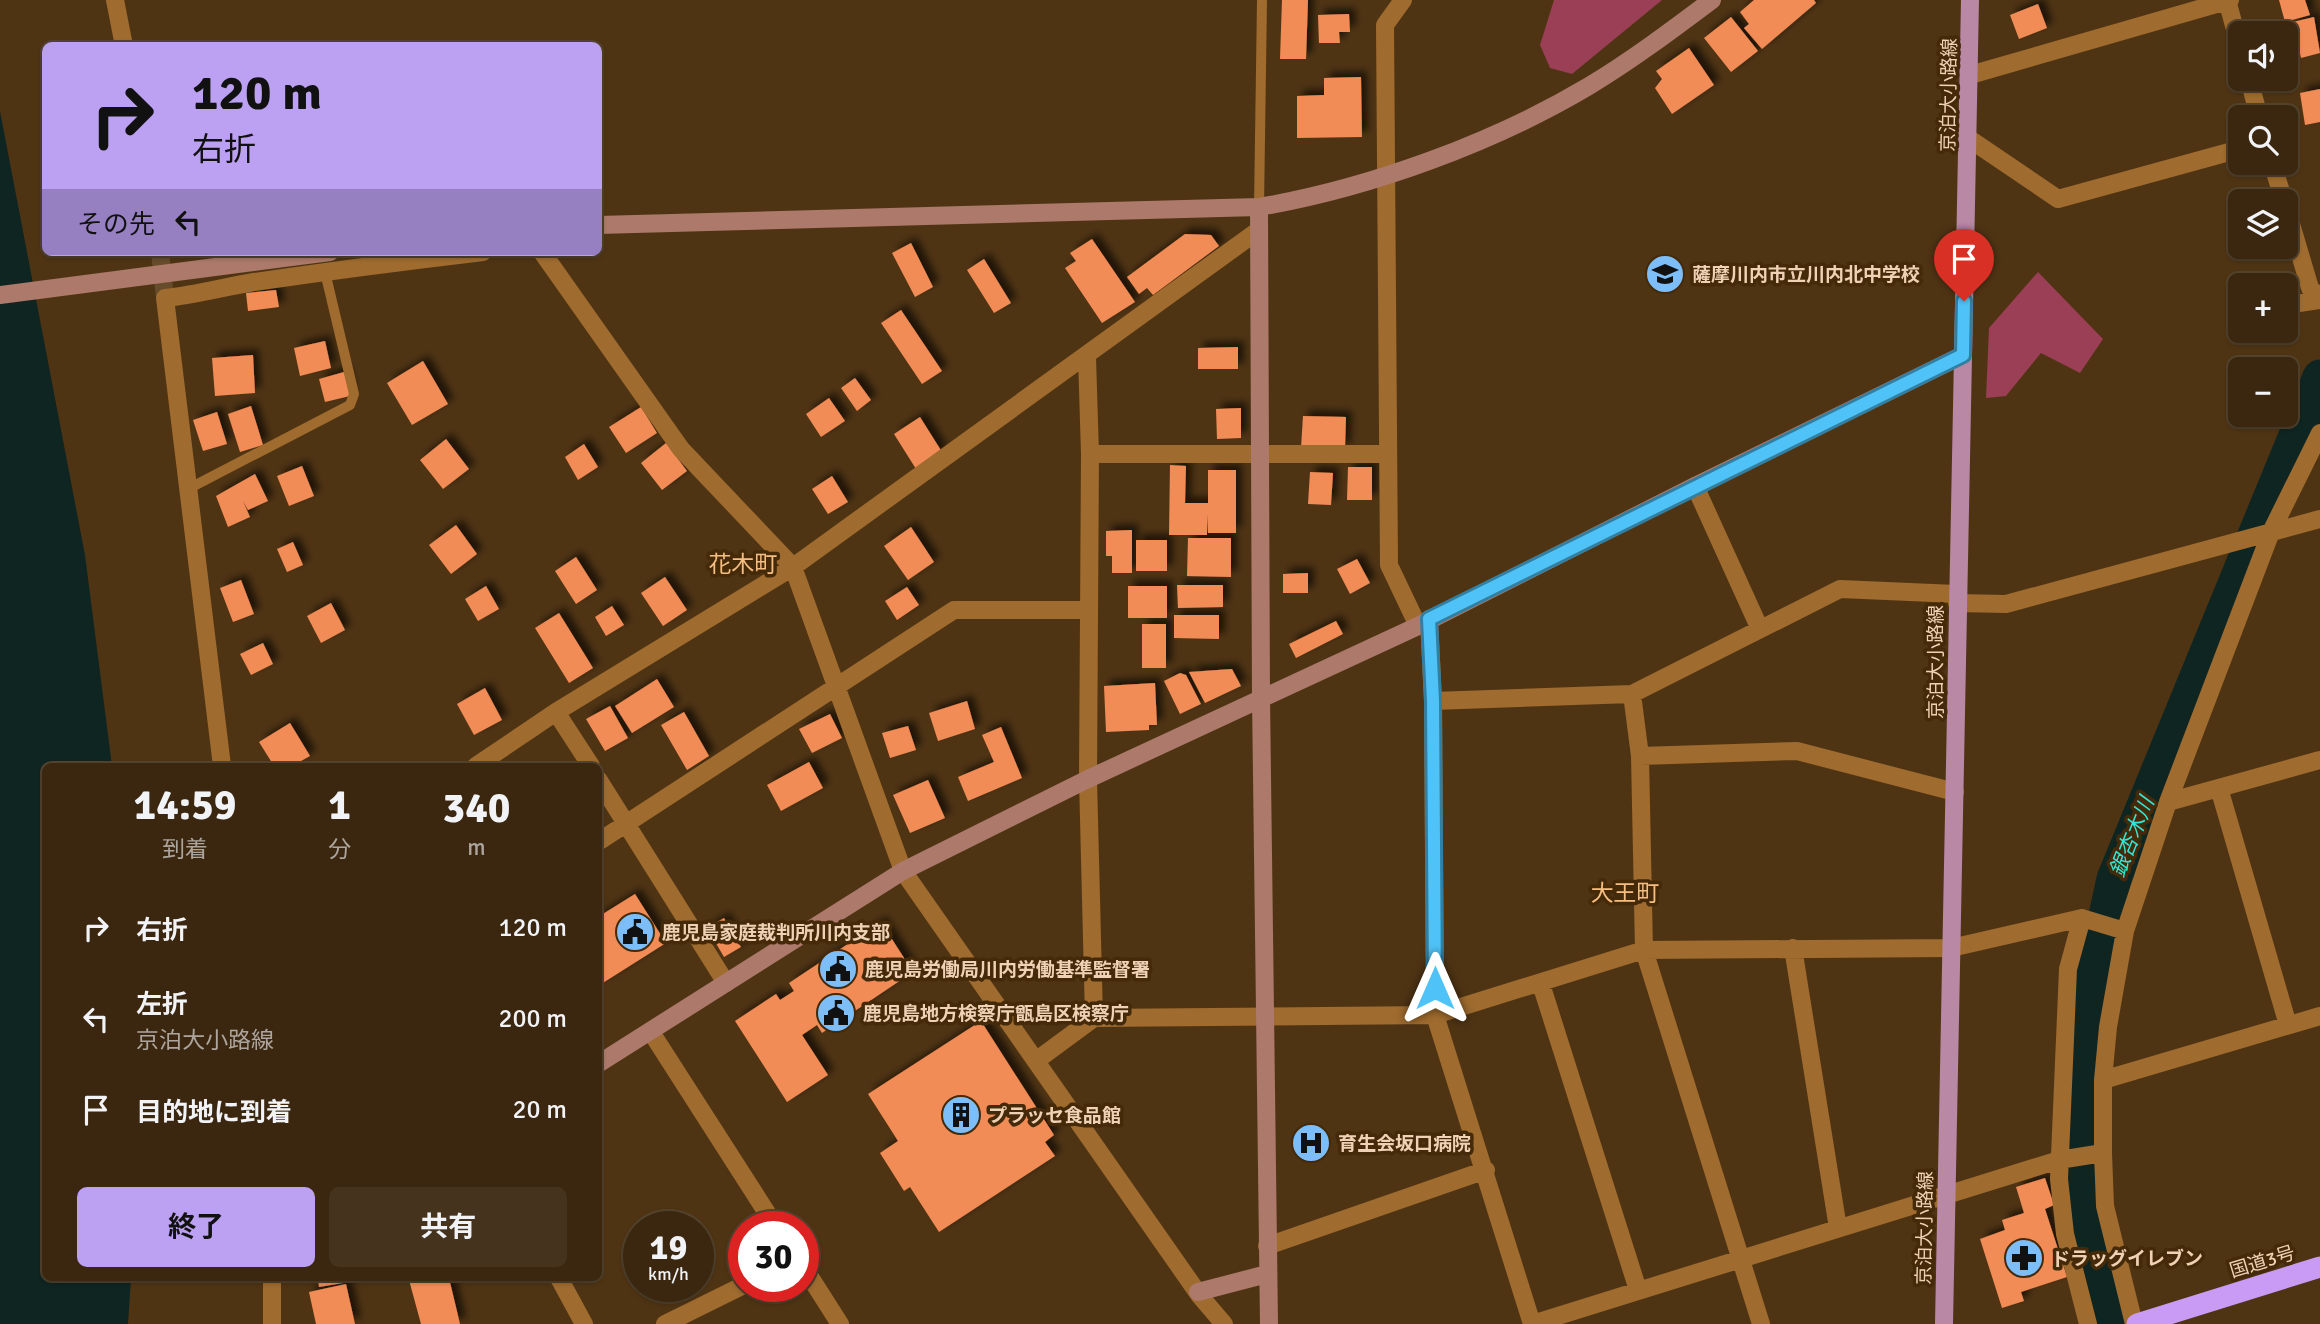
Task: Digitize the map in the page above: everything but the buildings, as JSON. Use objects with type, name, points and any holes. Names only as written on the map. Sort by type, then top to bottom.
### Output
[{"type":"highway","name":"国道3号","points":[[2135,1324],[2320,1267]]},
{"type":"main road","name":"京泊大小路線","points":[[1944,1324],[1970,0]]},
{"type":"street","points":[[115,0],[123,42]]},
{"type":"street","points":[[1403,0],[1385,26],[1385,454],[1389,565],[1424,623],[1433,701],[1435,1014],[1532,1324],[1946,1195],[2063,1160],[2099,1154]]},
{"type":"street","points":[[602,225],[1259,206],[1298,200],[1386,175],[1497,132],[1588,86],[1712,0]]},
{"type":"street","points":[[1970,75],[2228,0],[2233,21]]},
{"type":"street","points":[[1968,138],[2058,199],[2228,152]]},
{"type":"street","points":[[1259,206],[1261,698],[1269,1324]]},
{"type":"street","points":[[480,763],[556,712],[793,567],[1087,357],[1259,230]]},
{"type":"street","points":[[2298,248],[2310,289],[2320,299]]},
{"type":"street","points":[[0,295],[299,256]]},
{"type":"street","points":[[222,763],[165,298],[206,294],[227,286],[451,256]]},
{"type":"street","points":[[545,256],[681,449],[793,567],[903,871],[1199,1294],[1224,1324]]},
{"type":"street","points":[[2298,302],[2320,299]]},
{"type":"street","points":[[602,1062],[903,871],[1088,779],[1424,623],[1963,355]]},
{"type":"street","points":[[1087,357],[1090,454],[1088,779],[1094,1018]]},
{"type":"street","points":[[2135,1324],[2105,1206],[2099,1154],[2108,1027],[2122,930],[2266,533],[2320,433]]},
{"type":"street","points":[[1090,454],[1385,454]]},
{"type":"street","points":[[1695,486],[1759,627]]},
{"type":"street","points":[[1433,701],[1632,694],[1759,627],[1840,589],[2006,604],[2320,519]]},
{"type":"street","points":[[602,840],[954,610],[1089,610]]},
{"type":"street","points":[[1632,694],[1640,757],[1644,950],[1761,1324]]},
{"type":"street","points":[[556,712],[589,763]]},
{"type":"street","points":[[1640,757],[1797,751],[1955,792]]},
{"type":"street","points":[[2168,802],[2320,760]]},
{"type":"street","points":[[602,785],[726,983]]},
{"type":"street","points":[[2219,788],[2288,1025]]},
{"type":"street","points":[[1037,1060],[1094,1018],[1435,1014],[1541,984],[1644,950],[1951,948],[2085,919],[2122,930]]},
{"type":"street","points":[[2085,919],[2068,969],[2061,1211],[2088,1324]]},
{"type":"street","points":[[1793,948],[1838,1228]]},
{"type":"street","points":[[1541,984],[1638,1290]]},
{"type":"street","points":[[2103,1080],[2320,1016]]},
{"type":"street","points":[[651,1032],[766,1211]]},
{"type":"street","points":[[1268,1246],[1486,1170]]},
{"type":"street","points":[[1199,1294],[1267,1274]]},
{"type":"street","points":[[272,1281],[272,1324]]},
{"type":"street","points":[[561,1281],[584,1324]]},
{"type":"street","points":[[819,1291],[840,1324]]},
{"type":"street","points":[[665,1324],[728,1293]]},
{"type":"lane","points":[[1259,206],[1262,0]]},
{"type":"lane","points":[[187,489],[350,405],[354,394],[324,272]]},
{"type":"shaded area","points":[[1554,0],[1662,0],[1572,74],[1550,68],[1540,45]]},
{"type":"shaded area","points":[[2038,272],[2103,339],[2080,373],[2041,353],[2006,396],[1986,398],[1989,328]]},
{"type":"water","points":[[0,111],[85,555],[112,763],[42,763],[42,1281],[131,1281],[128,1324],[0,1324]]},
{"type":"waterway","name":"銀杏木川","points":[[2112,1324],[2082,1190],[2081,1058],[2086,1007],[2114,879],[2320,377]]},
{"type":"tunnel","points":[[160,256],[165,298]]},
{"type":"place","name":"薩摩川内市立川内北中学校","points":[[1665,274]]},
{"type":"place","name":"鹿児島家庭裁判所川内支部","points":[[635,932]]},
{"type":"place","name":"鹿児島労働局川内労働基準監督署","points":[[838,969]]},
{"type":"place","name":"鹿児島地方検察庁甑島区検察庁","points":[[836,1013]]},
{"type":"place","name":"プラッセ食品館","points":[[961,1115]]},
{"type":"place","name":"育生会坂口病院","points":[[1311,1143]]},
{"type":"place","name":"ドラッグイレブン","points":[[2024,1258]]},
{"type":"district","name":"花木町","points":[[743,564]]},
{"type":"district","name":"大王町","points":[[1625,893]]},
{"type":"route","points":[[1435,988],[1433,701],[1429,619],[1963,355],[1964,301]]}]
